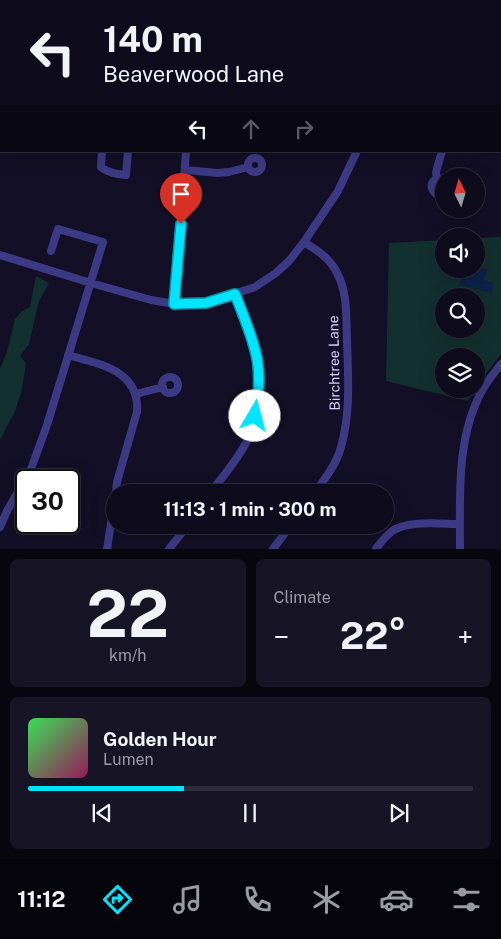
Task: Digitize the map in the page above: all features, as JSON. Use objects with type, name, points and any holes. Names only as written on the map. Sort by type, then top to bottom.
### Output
[{"type":"street","points":[[102,152],[101,167],[116,174],[126,175],[128,152]]},
{"type":"street","points":[[174,304],[186,152]]},
{"type":"street","points":[[0,255],[151,300],[174,304],[206,303],[255,286],[276,273],[289,261],[338,191],[357,152]]},
{"type":"street","points":[[437,168],[442,152]]},
{"type":"street","points":[[185,170],[218,173],[248,167]]},
{"type":"street","points":[[435,181],[432,182],[432,190],[435,193]]},
{"type":"street","points":[[0,527],[31,469],[48,425],[103,242],[58,229],[51,251]]},
{"type":"street","name":"Birchtree Lane","points":[[304,242],[324,255],[331,263],[343,287],[346,307],[349,391],[347,422],[341,448],[320,484]]},
{"type":"street","points":[[217,484],[248,438],[258,402],[259,387],[255,350],[235,294]]},
{"type":"street","points":[[68,356],[103,365],[118,372],[129,381],[136,394],[138,402],[137,412],[118,484]]},
{"type":"street","points":[[460,549],[464,440],[483,389],[501,364]]},
{"type":"street","points":[[136,394],[163,387]]},
{"type":"street","points":[[376,549],[392,531],[402,527],[413,524],[460,524]]},
{"type":"street","points":[[107,549],[109,534]]},
{"type":"street","points":[[169,549],[181,534]]},
{"type":"street","points":[[273,549],[284,534]]},
{"type":"green space","points":[[501,237],[501,354],[485,375],[485,348],[435,348],[435,393],[386,381],[389,243],[435,240],[435,278],[485,278],[485,238]]},
{"type":"green space","points":[[36,276],[49,283],[39,301],[29,344],[20,356],[26,363],[22,390],[15,411],[0,440],[0,369],[7,352],[15,319],[22,311],[30,307]]},
{"type":"green space","points":[[456,398],[470,398],[468,401]]},
{"type":"water","points":[[461,278],[485,278],[484,280],[494,283],[492,293],[485,291],[485,288],[471,288],[459,285]]},
{"type":"route","points":[[181,224],[174,304],[206,303],[235,294],[257,360],[259,387],[255,416]]}]
